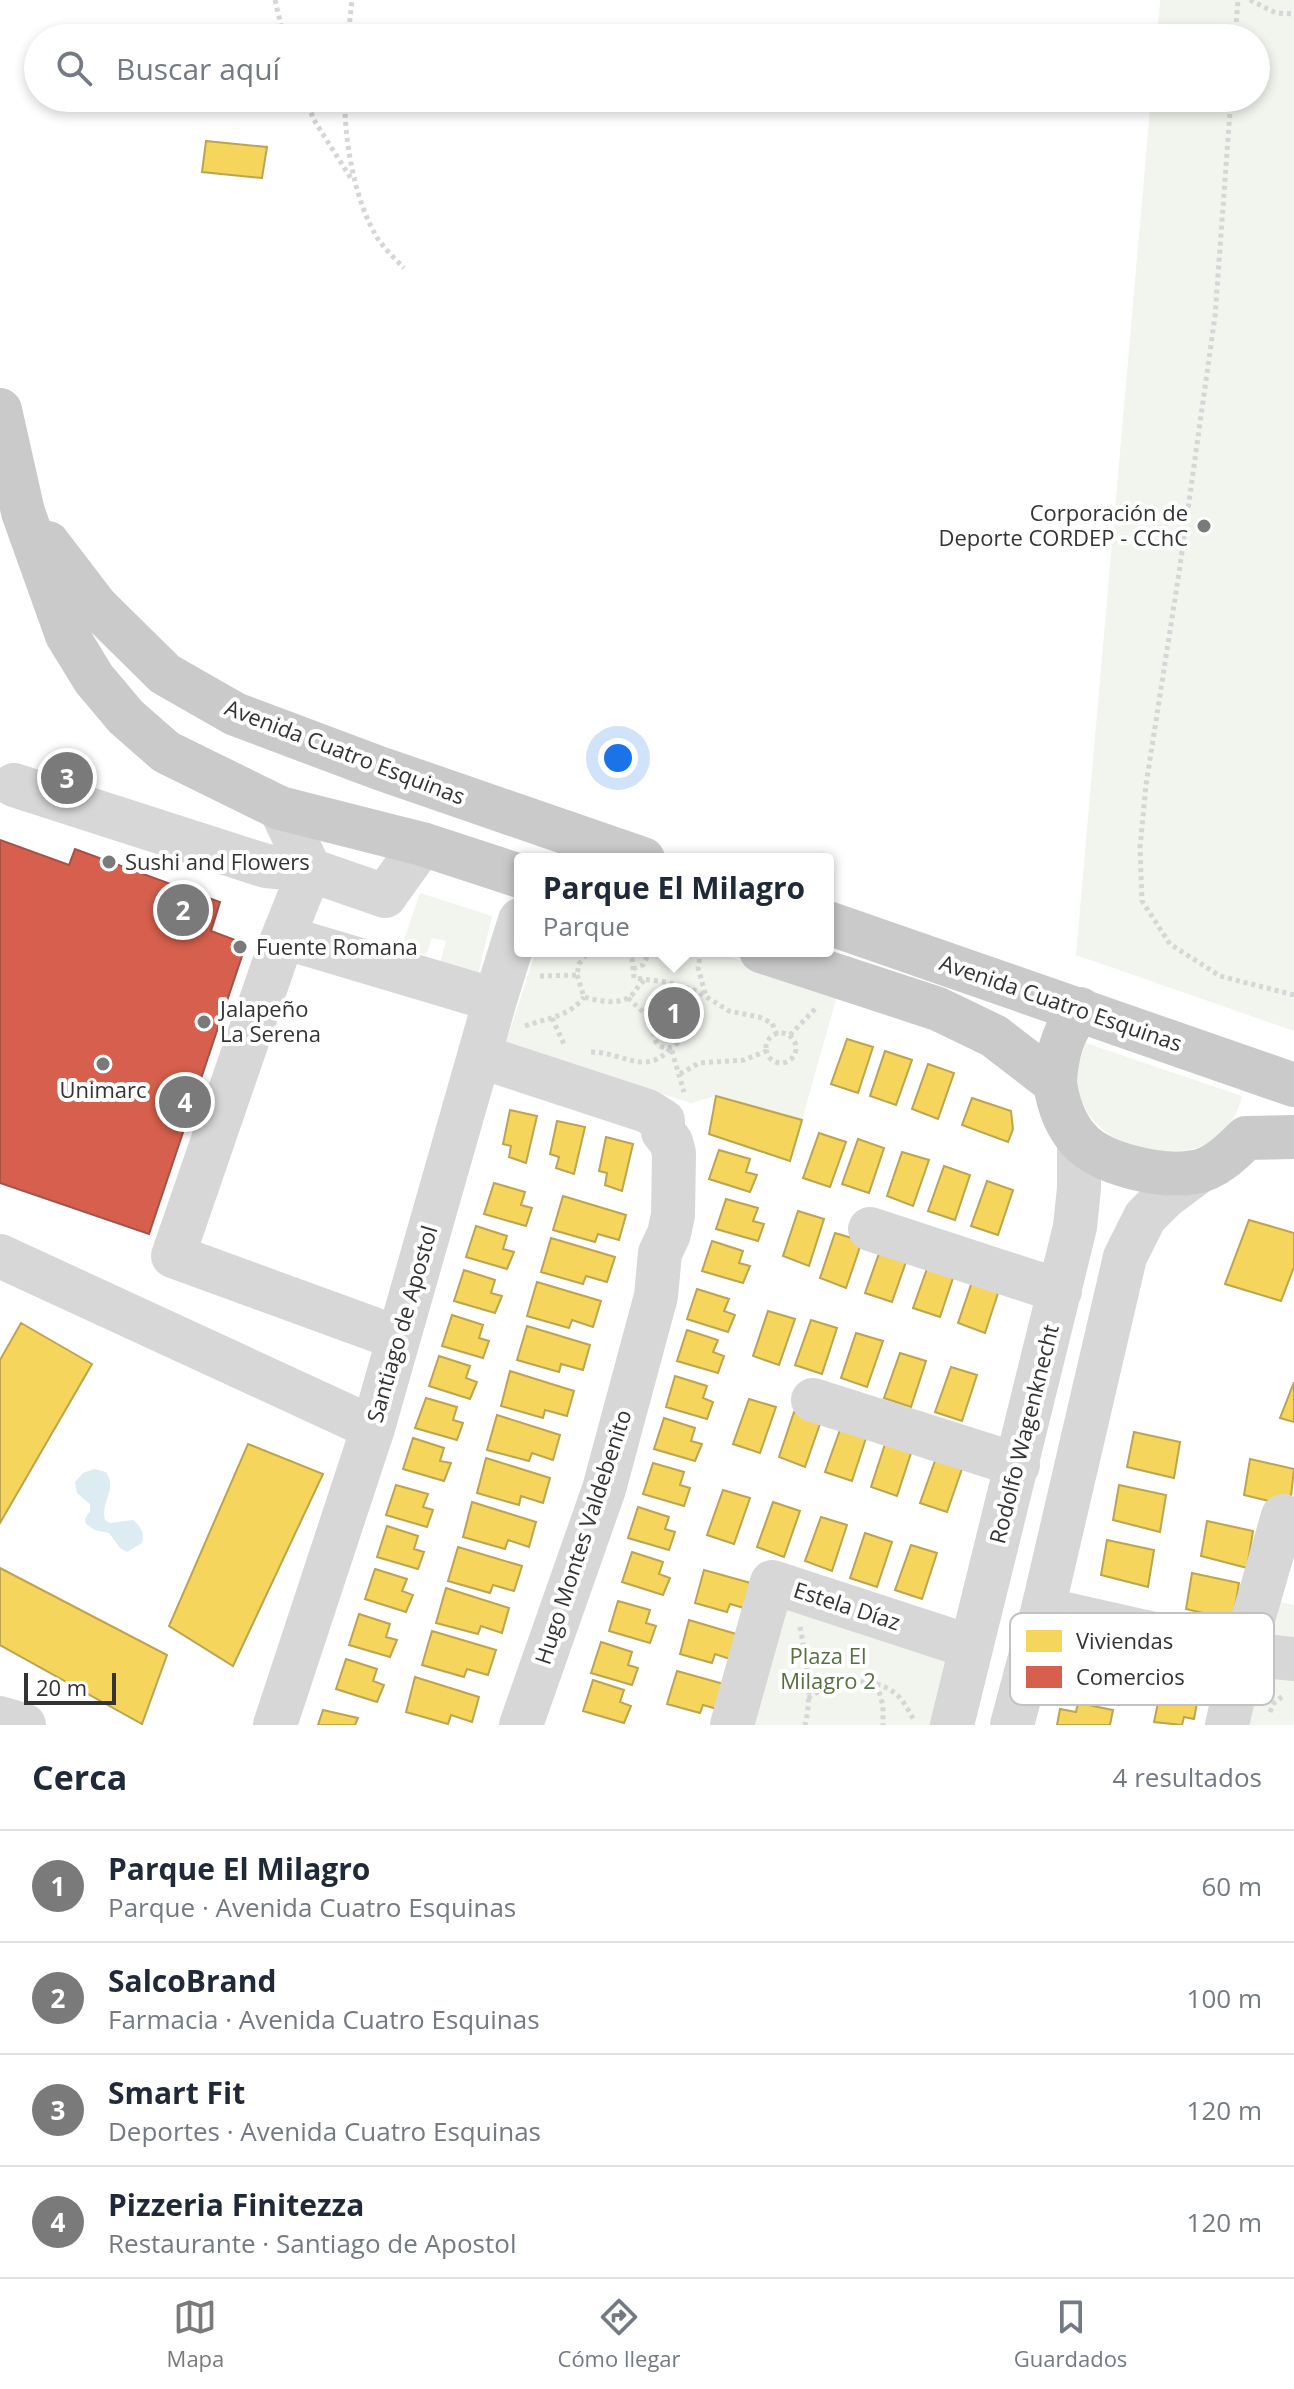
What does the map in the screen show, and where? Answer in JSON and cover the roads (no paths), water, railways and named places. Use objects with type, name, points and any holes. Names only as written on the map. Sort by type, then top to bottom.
[{"type":"main road","name":"Avenida Cuatro Esquinas","points":[[0,410],[23,512],[67,635],[94,679],[126,717],[166,752],[280,808],[422,844],[514,874]]},
{"type":"main road","name":"Avenida Cuatro Esquinas","points":[[23,512],[97,607],[165,674],[235,714],[379,768],[626,853]]},
{"type":"main road","name":"Avenida Cuatro Esquinas","points":[[834,925],[1282,1081]]},
{"type":"main road","name":"Avenida Cuatro Esquinas","points":[[779,957],[938,1009],[994,1036],[1055,1083]]},
{"type":"main road","points":[[1080,1009],[1070,1022],[1058,1051],[1055,1083],[1059,1109],[1079,1140],[1107,1159],[1148,1172],[1197,1173],[1225,1158],[1246,1138],[1282,1081]]},
{"type":"main road","points":[[1246,1138],[1294,1137]]},
{"type":"street","points":[[14,785],[266,866],[310,870],[385,896]]},
{"type":"street","points":[[280,808],[310,870],[283,937],[173,1256],[398,1338]]},
{"type":"street","points":[[371,963],[385,896],[422,844]]},
{"type":"street","points":[[283,937],[513,1002]]},
{"type":"street","name":"Santiago de Apostol","points":[[275,1725],[373,1428],[479,1056],[513,1002],[517,957]]},
{"type":"street","name":"Hugo Montes Valdebenito","points":[[479,1056],[647,1111],[663,1121],[677,1118],[656,1139],[653,1147],[652,1226],[660,1253],[656,1296],[604,1489],[521,1725]]},
{"type":"street","name":"Rodolfo Wagenknecht","points":[[952,1725],[1075,1227],[1079,1140]]},
{"type":"street","points":[[1042,1613],[1125,1257],[1145,1217],[1166,1196],[1197,1173]]},
{"type":"street","points":[[870,1229],[1060,1291]]},
{"type":"street","points":[[0,1256],[373,1428]]},
{"type":"street","points":[[813,1400],[1018,1465]]},
{"type":"street","points":[[1255,1613],[1283,1516]]},
{"type":"street","name":"Estela Díaz","points":[[732,1725],[772,1582],[971,1647]]},
{"type":"street","points":[[1043,1609],[1061,1613]]},
{"type":"street","points":[[1274,1657],[1294,1659]]},
{"type":"street","points":[[1012,1725],[1017,1705]]},
{"type":"street","points":[[0,1718],[24,1725]]},
{"type":"place","name":"Corporación de Deporte CORDEP - CChC","points":[[1204,526]]},
{"type":"place","name":"Smart Fit","points":[[67,778]]},
{"type":"place","name":"Sushi and Flowers","points":[[109,862]]},
{"type":"place","name":"SalcoBrand","points":[[183,910]]},
{"type":"place","name":"Fuente Romana","points":[[240,947]]},
{"type":"place","name":"Parque El Milagro","points":[[674,1013]]},
{"type":"place","name":"Jalapeño La Serena","points":[[204,1022]]},
{"type":"place","name":"Unimarc","points":[[103,1064]]},
{"type":"place","name":"Pizzeria Finitezza","points":[[185,1102]]},
{"type":"park label","name":"Plaza El Milagro 2","points":[[828,1668]]}]
